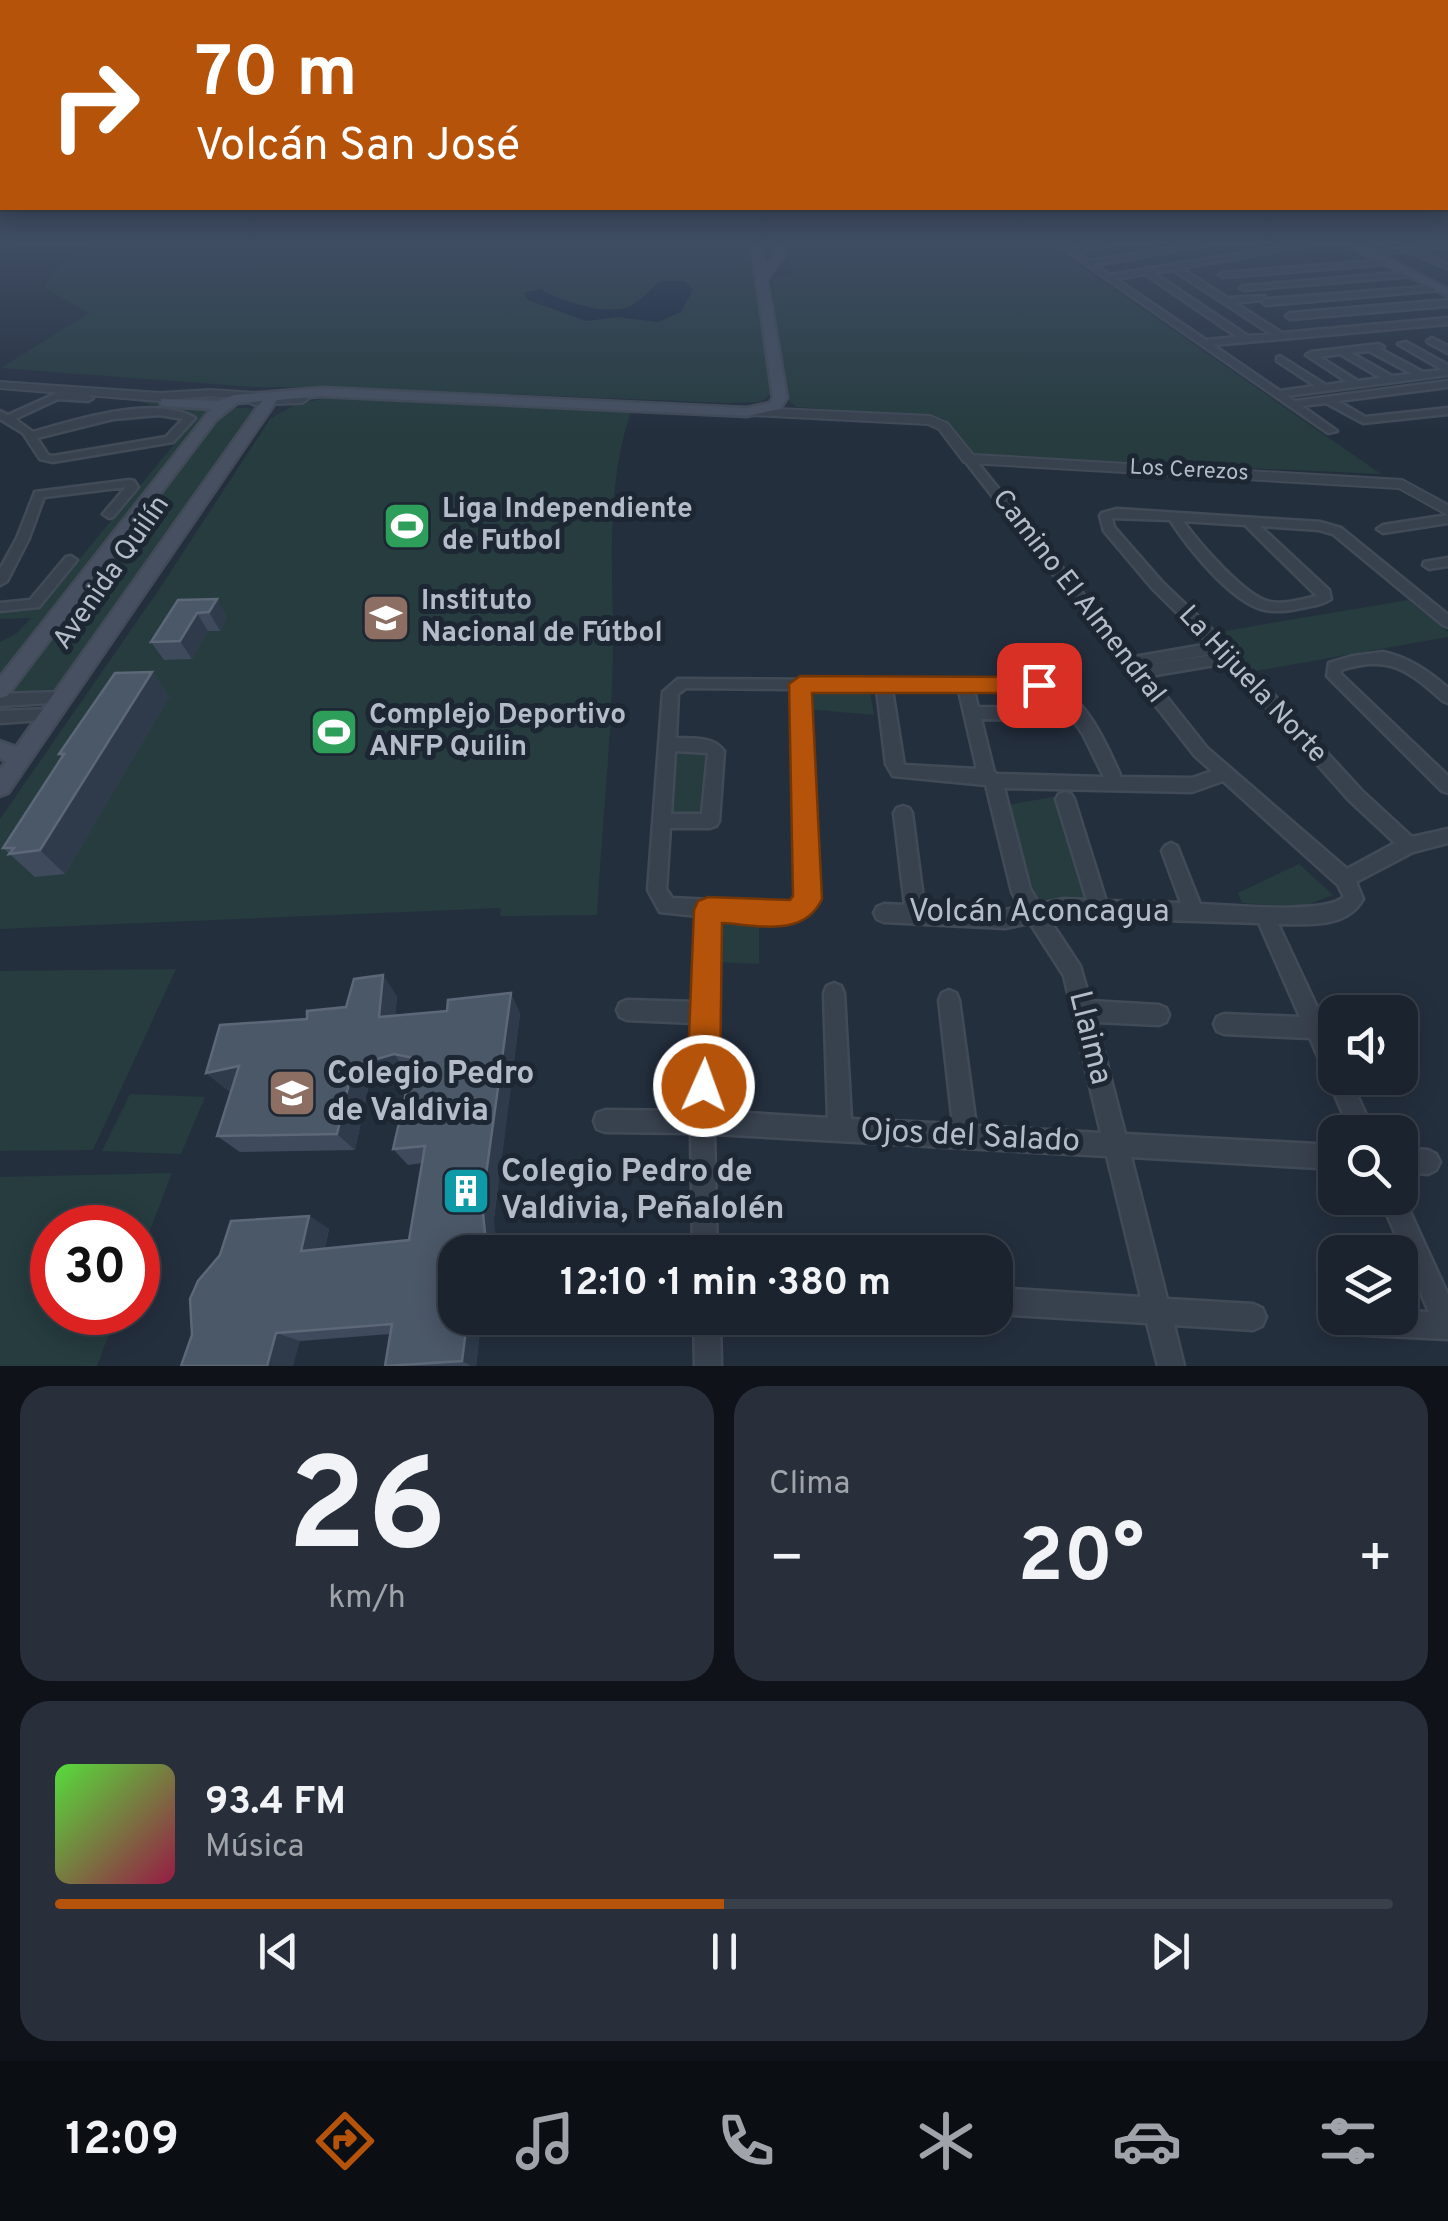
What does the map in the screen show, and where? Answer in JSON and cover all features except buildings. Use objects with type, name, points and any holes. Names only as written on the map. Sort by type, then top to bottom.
[{"type":"main road","points":[[765,304],[776,403]]},
{"type":"main road","points":[[263,405],[270,411],[302,398],[338,393],[754,412],[776,403]]},
{"type":"main road","points":[[166,402],[253,406],[338,393]]},
{"type":"main road","points":[[732,411],[776,403]]},
{"type":"main road","name":"Avenida Quilín","points":[[0,691],[223,405]]},
{"type":"main road","name":"Avenida Quilín","points":[[0,787],[8,755],[55,706],[263,405]]},
{"type":"street","points":[[1144,304],[1332,431]]},
{"type":"street","points":[[1180,305],[1194,304],[1246,340]]},
{"type":"street","points":[[1230,304],[1280,336]]},
{"type":"street","points":[[1270,304],[1316,333]]},
{"type":"street","points":[[1290,316],[1439,304]]},
{"type":"street","points":[[1150,308],[1165,306]]},
{"type":"street","points":[[1203,344],[1448,321]]},
{"type":"street","points":[[1432,342],[1448,350]]},
{"type":"street","points":[[1403,344],[1448,370]]},
{"type":"street","points":[[1358,384],[1311,356],[1375,347],[1422,376]]},
{"type":"street","points":[[1341,351],[1390,380]]},
{"type":"street","points":[[1280,359],[1362,420],[1448,411]]},
{"type":"street","points":[[1294,404],[1358,384],[1448,370]]},
{"type":"street","points":[[1278,394],[1448,384]]},
{"type":"street","points":[[0,385],[263,405],[302,398]]},
{"type":"street","points":[[4,416],[56,396],[88,398]]},
{"type":"street","points":[[134,396],[166,402]]},
{"type":"street","name":"Camino El Almendral","points":[[776,403],[799,414],[935,422],[969,459],[1201,752],[1349,887]]},
{"type":"street","points":[[4,416],[33,436],[40,455],[53,458],[169,440],[190,418],[159,411],[57,428],[33,436]]},
{"type":"street","name":"Los Cerezos","points":[[969,459],[1408,485],[1448,512]]},
{"type":"street","points":[[0,581],[23,538],[39,494],[130,483],[132,487],[109,514]]},
{"type":"street","name":"La Hijuela Norte","points":[[1174,517],[1106,516],[1108,528],[1125,548],[1226,652],[1321,760],[1410,845]]},
{"type":"street","points":[[1174,517],[1320,526],[1337,531],[1448,622]]},
{"type":"street","points":[[1174,517],[1198,551],[1258,604],[1280,606],[1324,599],[1324,593],[1248,522]]},
{"type":"street","points":[[1383,529],[1448,519]]},
{"type":"street","points":[[0,608],[34,604],[71,560]]},
{"type":"street","points":[[1429,565],[1448,562]]},
{"type":"street","points":[[1135,668],[1226,652]]},
{"type":"street","points":[[1448,697],[1406,661],[1387,656],[1358,658],[1334,668],[1334,676],[1448,786]]},
{"type":"street","points":[[800,684],[808,896],[802,909],[786,914],[671,908],[662,903],[657,890],[672,692],[691,682],[1044,685],[1059,692],[1069,705],[1106,760],[1116,785]]},
{"type":"street","points":[[884,685],[894,764],[899,772],[1192,786],[1224,774]]},
{"type":"street","name":"Llaima","points":[[965,686],[1019,884],[1070,964],[1172,1366]]},
{"type":"street","points":[[0,700],[55,706]]},
{"type":"street","points":[[972,712],[1034,714],[1069,705]]},
{"type":"street","points":[[0,717],[55,706]]},
{"type":"street","points":[[662,822],[709,822],[714,785],[714,747],[667,744]]},
{"type":"street","points":[[1065,798],[1099,910]]},
{"type":"street","points":[[903,814],[916,914]]},
{"type":"street","name":"Volcán Aconcagua","points":[[884,913],[1005,918],[1064,908],[1330,914],[1348,908],[1349,887],[1410,845],[1448,836]]},
{"type":"street","name":"Volcán Aconcagua","points":[[1171,850],[1194,912]]},
{"type":"street","points":[[705,1235],[702,1122],[708,910]]},
{"type":"street","points":[[1265,915],[1318,1014]]},
{"type":"street","points":[[834,993],[840,1130]]},
{"type":"street","points":[[949,1000],[966,1136]]},
{"type":"street","points":[[627,1010],[706,1013]]},
{"type":"street","points":[[1082,1011],[1159,1015]]},
{"type":"street","points":[[1224,1024],[1318,1029]]},
{"type":"street","name":"Ojos del Salado","points":[[605,1121],[702,1122],[1318,1155]]},
{"type":"street","points":[[1418,1161],[1428,1162]]},
{"type":"street","points":[[1399,1215],[1448,1326],[1418,1325]]},
{"type":"street","points":[[1013,1302],[1253,1317]]},
{"type":"street","points":[[707,1335],[708,1366]]},
{"type":"green space","points":[[73,304],[760,304],[771,394],[760,402],[728,403],[252,387],[1,368],[89,313]]},
{"type":"green space","points":[[774,304],[1135,304],[1381,474],[976,456],[943,418],[797,407],[781,395]]},
{"type":"green space","name":"Complejo Deportivo ANFP Quilin","points":[[338,396],[632,409],[614,496],[612,679],[597,915],[500,916],[501,908],[0,929],[0,819],[160,588],[270,419],[296,404]]},
{"type":"green space","points":[[131,399],[215,405],[0,678],[0,642],[17,633],[31,618],[0,619],[0,609],[22,611],[44,602],[196,418]]},
{"type":"green space","points":[[227,407],[259,412],[56,689],[9,693]]},
{"type":"green space","points":[[1408,600],[1448,632],[1448,637],[1256,671],[1219,632]]},
{"type":"green space","points":[[810,690],[870,691],[874,715],[807,709]]},
{"type":"green space","points":[[675,748],[710,749],[709,816],[670,818]]},
{"type":"green space","points":[[1058,796],[1093,904],[1029,899],[1008,805]]},
{"type":"green space","points":[[1299,864],[1333,895],[1302,907],[1242,903],[1238,893]]},
{"type":"green space","points":[[720,920],[759,921],[759,964],[718,962]]},
{"type":"green space","points":[[176,969],[93,1150],[0,1151],[0,971]]},
{"type":"green space","points":[[130,1094],[205,1097],[181,1154],[102,1151]]},
{"type":"green space","points":[[172,1173],[160,1205],[30,1205],[30,1335],[109,1335],[97,1366],[0,1366],[0,1177]]},
{"type":"water","points":[[538,304],[577,304],[608,310],[686,304],[681,312],[658,322],[617,317],[586,321]]},
{"type":"place","name":"Liga Independiente de Futbol","points":[[407,526]]},
{"type":"place","name":"Instituto Nacional de Fútbol","points":[[386,618]]},
{"type":"place","name":"Complejo Deportivo ANFP Quilin","points":[[334,732]]},
{"type":"place","name":"Colegio Pedro de Valdivia","points":[[292,1093]]},
{"type":"place","name":"Colegio Pedro de Valdivia, Peñalolén","points":[[466,1191]]},
{"type":"route","points":[[704,1086],[708,910],[790,913],[802,909],[808,899],[800,684],[1039,685]]}]
